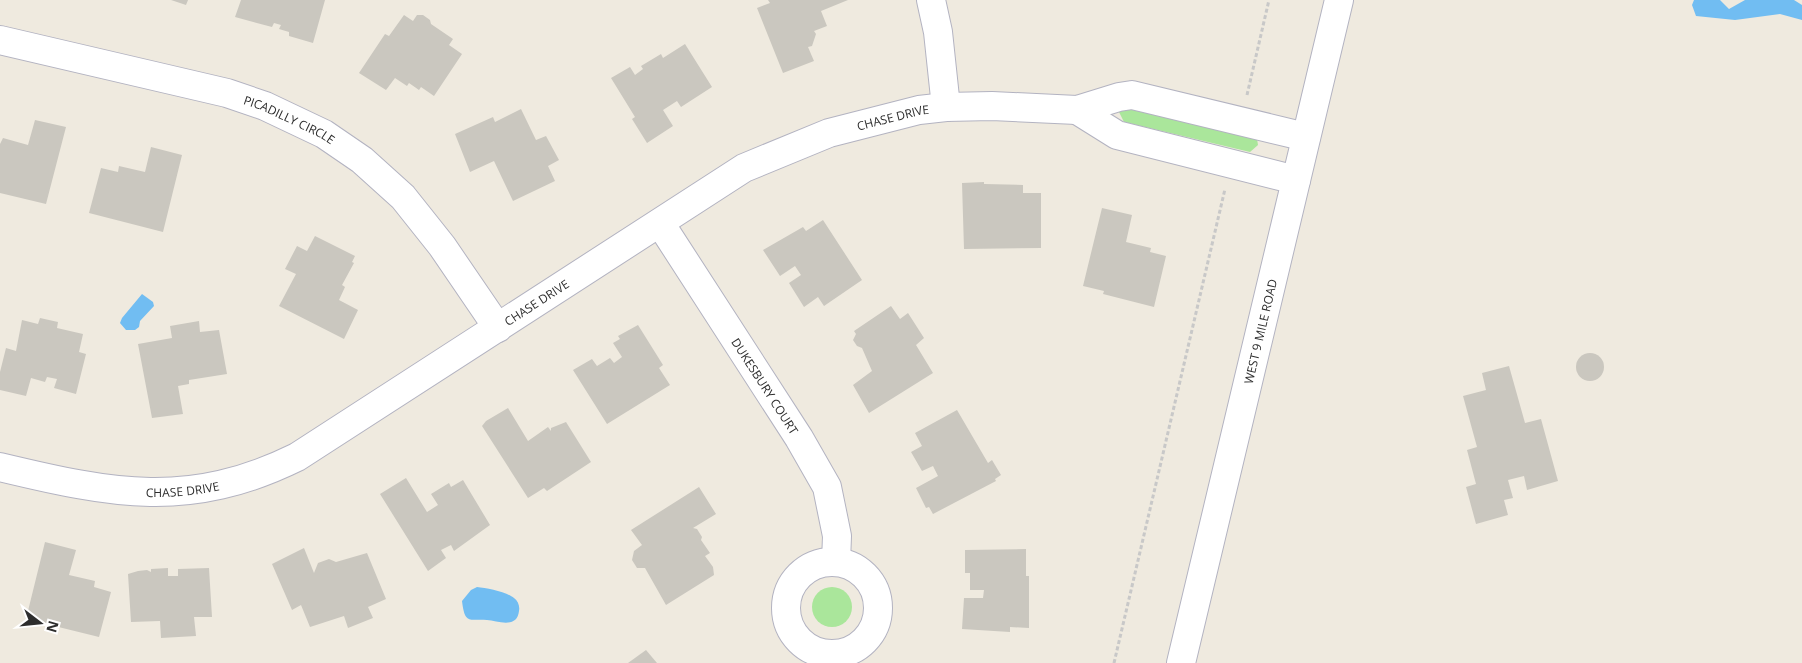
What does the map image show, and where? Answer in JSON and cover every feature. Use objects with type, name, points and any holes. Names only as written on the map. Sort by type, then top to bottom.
[{"type":"street","points":[[931,0],[946,107]]},
{"type":"street","name":"WEST 9 MILE ROAD","points":[[1181,663],[1339,0]]},
{"type":"street","name":"PICADILLY CIRCLE","points":[[0,40],[227,93],[265,106],[324,134],[362,160],[403,197],[442,246],[498,328]]},
{"type":"street","name":"CHASE DRIVE","points":[[0,467],[78,484],[135,493],[189,492],[243,480],[298,457],[744,168],[789,148],[869,122],[946,107],[992,106],[1077,110],[1132,95],[1306,137]]},
{"type":"street","name":"CHASE DRIVE","points":[[1077,110],[1117,135],[1296,180]]},
{"type":"street","name":"DUKESBURY COURT","points":[[660,223],[799,438],[827,487],[836,536],[836,562]]},
{"type":"path","points":[[1246,100],[1269,0]]},
{"type":"path","points":[[1114,663],[1226,184]]},
{"type":"green space","points":[[1128,104],[1257,139],[1258,145],[1250,152],[1124,122],[1119,112]]},
{"type":"green space","points":[[832,587],[846,593],[852,607],[846,621],[832,627],[818,621],[812,607],[818,593]]},
{"type":"water","points":[[1694,0],[1720,0],[1729,9],[1745,0],[1794,0],[1802,5],[1802,20],[1780,14],[1735,20],[1696,16],[1692,5]]},
{"type":"water","points":[[142,294],[153,302],[154,306],[140,321],[139,327],[135,330],[126,330],[120,323],[122,318]]},
{"type":"water","points":[[477,587],[491,589],[511,596],[518,604],[518,617],[506,623],[469,619],[463,609],[462,601],[471,590]]},
{"type":"building","points":[[171,0],[188,0],[186,5]]},
{"type":"building","points":[[241,0],[325,0],[313,43],[289,36],[289,32],[279,29],[281,25],[274,23],[272,27],[235,17]]},
{"type":"building","points":[[768,0],[848,0],[821,11],[827,26],[814,31],[816,34],[812,46],[808,47],[814,61],[783,73],[757,8],[770,3]]},
{"type":"building","points":[[404,15],[413,21],[417,15],[423,15],[430,20],[431,24],[453,39],[449,45],[462,54],[434,96],[421,87],[419,90],[409,83],[407,86],[395,78],[386,90],[359,73],[385,34],[389,36]]},
{"type":"building","points":[[685,44],[712,87],[681,107],[677,101],[663,110],[673,126],[647,143],[632,119],[635,117],[611,78],[630,67],[635,75],[643,69],[641,66],[661,54],[663,58]]},
{"type":"building","points":[[521,109],[536,140],[546,136],[559,160],[548,166],[555,181],[513,201],[494,161],[470,172],[455,134],[493,117],[495,122]]},
{"type":"building","points":[[35,120],[66,127],[46,204],[0,193],[0,144],[3,138],[28,145]]},
{"type":"building","points":[[151,147],[182,155],[163,232],[89,213],[101,168],[118,172],[119,166],[145,172]]},
{"type":"building","points":[[984,182],[984,184],[1023,185],[1023,193],[1041,193],[1041,248],[964,249],[962,183]]},
{"type":"building","points":[[1102,208],[1132,215],[1126,242],[1151,248],[1150,252],[1166,256],[1154,307],[1103,294],[1104,291],[1083,286]]},
{"type":"building","points":[[823,220],[862,280],[824,306],[818,297],[804,307],[789,283],[801,275],[795,266],[780,276],[763,250],[803,227],[806,231]]},
{"type":"building","points":[[315,236],[355,256],[352,262],[354,263],[342,285],[345,287],[339,300],[358,310],[344,339],[279,306],[296,274],[285,269],[297,246],[307,251]]},
{"type":"building","points":[[891,306],[900,319],[908,313],[924,338],[916,345],[933,373],[869,413],[853,385],[872,371],[862,348],[857,346],[853,340],[856,334],[854,331]]},
{"type":"building","points":[[40,318],[58,322],[57,328],[83,334],[79,352],[86,354],[76,394],[54,388],[57,379],[47,377],[45,382],[31,378],[26,396],[0,390],[0,372],[6,348],[16,351],[22,320],[38,324]]},
{"type":"building","points":[[199,321],[200,332],[219,330],[227,374],[189,380],[189,384],[178,386],[183,414],[152,418],[138,344],[172,338],[170,326]]},
{"type":"building","points":[[638,325],[663,365],[659,368],[670,385],[607,424],[573,370],[592,359],[597,366],[610,358],[614,363],[622,357],[613,343],[620,339],[618,336]]},
{"type":"building","points":[[1590,353],[1600,357],[1604,367],[1600,377],[1590,381],[1580,377],[1576,367],[1580,357]]},
{"type":"building","points":[[1509,366],[1525,423],[1541,419],[1558,481],[1527,490],[1524,476],[1508,480],[1513,498],[1504,500],[1508,515],[1476,524],[1466,487],[1476,484],[1467,450],[1477,447],[1463,396],[1486,390],[1482,373]]},
{"type":"building","points":[[508,408],[528,441],[548,427],[551,431],[551,428],[566,422],[591,462],[547,491],[544,488],[528,498],[482,426],[486,421]]},
{"type":"building","points":[[957,410],[988,463],[992,460],[1001,475],[995,479],[996,481],[933,514],[929,507],[926,508],[916,488],[938,476],[933,466],[922,471],[911,452],[922,446],[915,433]]},
{"type":"building","points":[[406,478],[427,512],[438,505],[431,494],[449,483],[451,487],[463,480],[490,525],[454,551],[451,545],[441,550],[446,558],[428,571],[380,494]]},
{"type":"building","points":[[699,487],[716,514],[693,528],[697,529],[702,537],[701,540],[710,553],[705,556],[713,567],[714,575],[666,605],[645,568],[637,568],[632,560],[634,551],[642,545],[631,530]]},
{"type":"building","points":[[45,542],[76,550],[69,575],[95,581],[94,587],[111,592],[99,637],[26,619]]},
{"type":"building","points":[[304,548],[314,573],[318,563],[329,559],[336,562],[367,553],[386,599],[368,607],[373,618],[348,628],[344,616],[310,627],[301,605],[292,610],[272,564]]},
{"type":"building","points":[[1026,549],[1026,576],[1029,576],[1029,628],[1010,627],[1010,632],[962,629],[964,598],[983,598],[984,590],[970,590],[970,573],[965,573],[965,550]]},
{"type":"building","points":[[168,568],[168,576],[178,576],[178,569],[209,568],[212,617],[194,617],[196,636],[161,638],[160,621],[131,622],[128,574],[147,570],[151,572],[151,569]]},
{"type":"building","points":[[646,650],[657,663],[628,663]]}]
